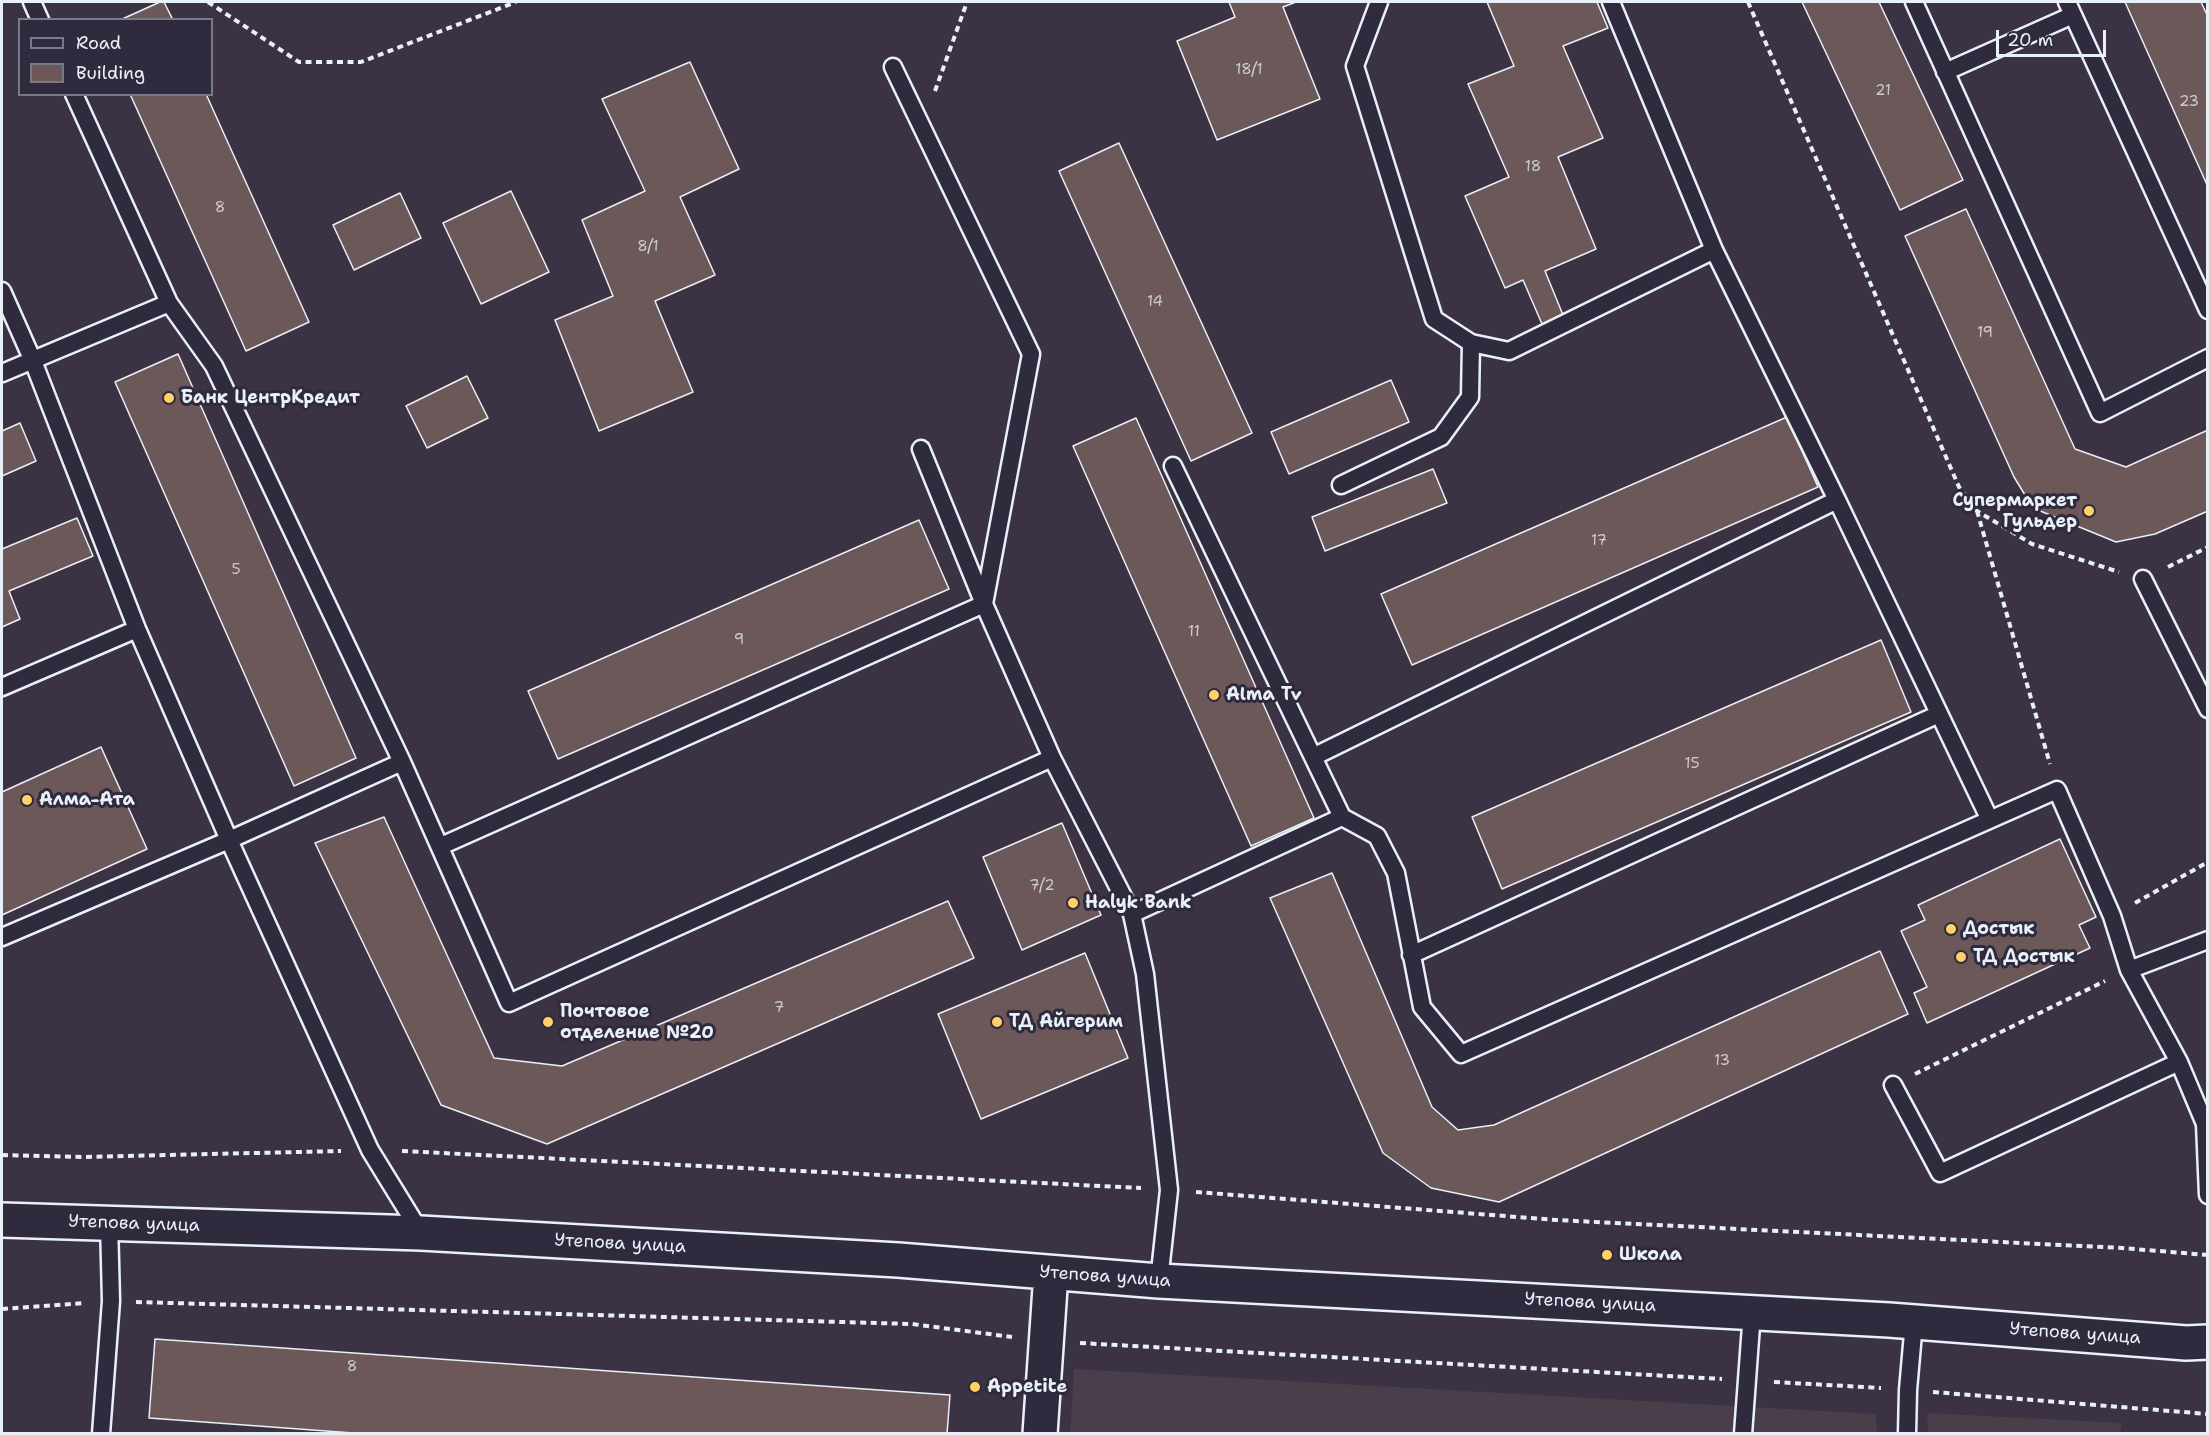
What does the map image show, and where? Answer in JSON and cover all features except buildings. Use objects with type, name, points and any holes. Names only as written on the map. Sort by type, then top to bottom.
[{"type":"street","name":"Утепова улица","points":[[2,1220],[421,1233],[898,1260],[1159,1281],[1752,1312],[2186,1343],[2208,1342]]},
{"type":"street","points":[[1040,1434],[1051,1273]]},
{"type":"lane","points":[[32,2],[39,18]]},
{"type":"lane","points":[[1379,2],[1355,66],[1434,320],[1471,343],[1509,351],[1714,250]]},
{"type":"lane","points":[[1611,2],[1714,250],[1989,818]]},
{"type":"lane","points":[[1914,2],[2100,413],[2208,358]]},
{"type":"lane","points":[[1945,72],[2070,8],[2208,310]]},
{"type":"lane","points":[[893,66],[1031,354],[984,604]]},
{"type":"lane","points":[[75,96],[169,303],[214,366],[402,762],[510,1003],[1052,758]]},
{"type":"lane","points":[[2,291],[33,361],[137,629],[229,840],[370,1150],[421,1233]]},
{"type":"lane","points":[[2,373],[169,303]]},
{"type":"lane","points":[[1341,485],[1441,437],[1470,397],[1471,343]]},
{"type":"lane","points":[[921,449],[984,604],[1052,758],[1132,914],[1145,974],[1169,1190],[1159,1281]]},
{"type":"lane","points":[[1173,466],[1342,818],[1377,836],[1396,873],[1422,1007],[1461,1054],[1989,818],[2057,790],[2112,916],[2129,969],[2179,1062],[2205,1124],[2208,1195]]},
{"type":"lane","points":[[1313,757],[1837,500]]},
{"type":"lane","points":[[2143,579],[2208,710]]},
{"type":"lane","points":[[441,846],[984,604]]},
{"type":"lane","points":[[2,687],[137,629]]},
{"type":"lane","points":[[1411,955],[1939,714]]},
{"type":"lane","points":[[2,937],[229,840],[402,762]]},
{"type":"lane","points":[[1132,914],[1342,818]]},
{"type":"lane","points":[[2129,969],[2208,940]]},
{"type":"lane","points":[[1893,1085],[1940,1173],[2179,1062]]},
{"type":"lane","points":[[101,1434],[111,1301],[108,1222]]},
{"type":"lane","points":[[1743,1434],[1752,1312]]},
{"type":"lane","points":[[1908,1434],[1908,1390],[1914,1322]]},
{"type":"path","points":[[207,2],[299,63],[361,62],[516,2]]},
{"type":"path","points":[[923,127],[967,2]]},
{"type":"path","points":[[1748,2],[1959,487],[1977,511],[2057,790]]},
{"type":"path","points":[[1977,511],[2032,544],[2143,579],[2208,548]]},
{"type":"path","points":[[2112,916],[2208,862]]},
{"type":"path","points":[[1893,1085],[2129,969]]},
{"type":"path","points":[[2,1155],[82,1157],[370,1150],[1169,1190],[1556,1220],[2122,1248],[2208,1255]]},
{"type":"path","points":[[2,1309],[111,1301],[912,1324],[1047,1341],[1908,1390],[2208,1414]]},
{"type":"shaded area","points":[[1074,1369],[1876,1414],[1877,1434],[1070,1434]]},
{"type":"shaded area","points":[[1927,1413],[2122,1423],[2120,1433],[1928,1433]]},
{"type":"place","name":"Банк ЦентрКредит","points":[[169,398]]},
{"type":"place","name":"Супермаркет Гульдер","points":[[2089,511]]},
{"type":"place","name":"Alma Tv","points":[[1214,695]]},
{"type":"place","name":"Алма-Ата","points":[[27,800]]},
{"type":"place","name":"Halyk Bank","points":[[1073,903]]},
{"type":"place","name":"Достык","points":[[1951,929]]},
{"type":"place","name":"ТД Достык","points":[[1961,957]]},
{"type":"place","name":"Почтовое отделение №20","points":[[548,1022]]},
{"type":"place","name":"ТД Айгерим","points":[[997,1022]]},
{"type":"place","name":"Школа","points":[[1607,1255]]},
{"type":"place","name":"Appetite","points":[[975,1387]]}]
